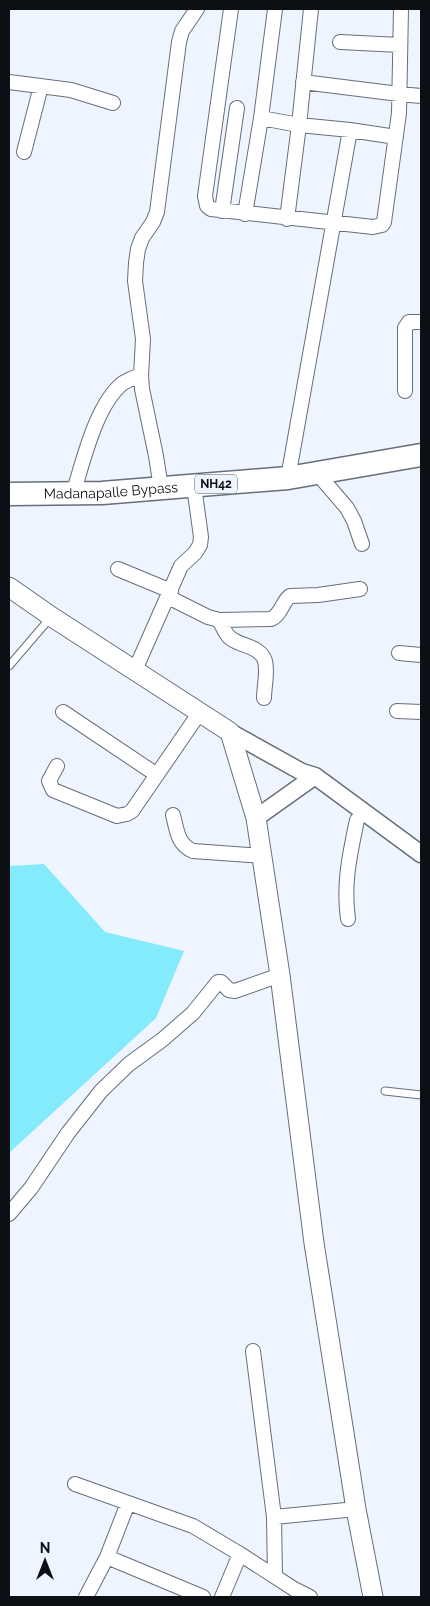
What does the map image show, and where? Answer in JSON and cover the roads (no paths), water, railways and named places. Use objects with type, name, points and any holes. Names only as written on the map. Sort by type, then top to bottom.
[{"type":"highway","name":"Madanapalle Bypass","points":[[9,494],[102,493],[288,478],[421,455]]},
{"type":"main road","points":[[9,587],[230,732],[256,818],[280,975],[314,1243],[356,1509],[373,1597]]},
{"type":"street","points":[[161,488],[141,375],[143,339],[135,281],[136,263],[142,238],[153,222],[157,212],[179,42],[182,31],[197,9]]},
{"type":"street","points":[[231,9],[205,196],[207,206],[211,209],[245,214],[373,227],[382,225],[384,222],[396,137],[401,9]]},
{"type":"street","points":[[245,214],[261,118],[275,9]]},
{"type":"street","points":[[287,219],[311,9]]},
{"type":"street","points":[[340,42],[400,45]]},
{"type":"street","points":[[9,82],[71,90],[112,103]]},
{"type":"street","points":[[304,82],[421,96]]},
{"type":"street","points":[[24,152],[41,86]]},
{"type":"street","points":[[222,211],[237,108]]},
{"type":"street","points":[[261,118],[299,125],[396,137]]},
{"type":"street","points":[[288,478],[350,130]]},
{"type":"street","points":[[405,392],[405,328],[409,322],[421,322]]},
{"type":"street","points":[[73,494],[93,431],[109,398],[123,383],[141,375]]},
{"type":"street","points":[[317,473],[347,508],[362,544]]},
{"type":"street","points":[[135,670],[181,566],[195,553],[200,545],[201,537],[194,486]]},
{"type":"street","points":[[118,569],[169,594],[208,617],[219,620],[271,619],[276,616],[286,599],[290,596],[360,589]]},
{"type":"street","points":[[219,620],[231,638],[249,646],[260,653],[264,659],[266,666],[264,698]]},
{"type":"street","points":[[399,653],[421,655]]},
{"type":"street","points":[[397,711],[421,712]]},
{"type":"street","points":[[62,712],[157,775]]},
{"type":"street","points":[[57,766],[49,782],[53,790],[116,816],[127,814],[132,811],[200,712]]},
{"type":"street","points":[[230,732],[308,777],[421,854]]},
{"type":"street","points":[[256,818],[308,777]]},
{"type":"street","points":[[308,777],[357,820],[421,867]]},
{"type":"street","points":[[173,815],[181,843],[192,851],[262,856]]},
{"type":"street","points":[[348,919],[345,900],[346,881],[357,820]]},
{"type":"street","points":[[9,1214],[31,1188],[68,1133],[101,1091],[129,1064],[162,1040],[193,1013],[218,982],[221,982],[229,990],[235,991],[280,975]]},
{"type":"street","points":[[253,1351],[274,1517],[275,1576]]},
{"type":"street","points":[[75,1484],[192,1526],[275,1576],[293,1593],[310,1597]]},
{"type":"street","points":[[86,1597],[107,1557],[128,1503]]},
{"type":"street","points":[[274,1517],[356,1509]]},
{"type":"street","points":[[222,1597],[240,1554]]},
{"type":"street","points":[[107,1557],[202,1597]]},
{"type":"lane","points":[[9,666],[52,617]]},
{"type":"lane","points":[[385,1091],[421,1095]]},
{"type":"water","points":[[44,864],[105,932],[184,951],[156,1018],[9,1153],[9,866]]}]
